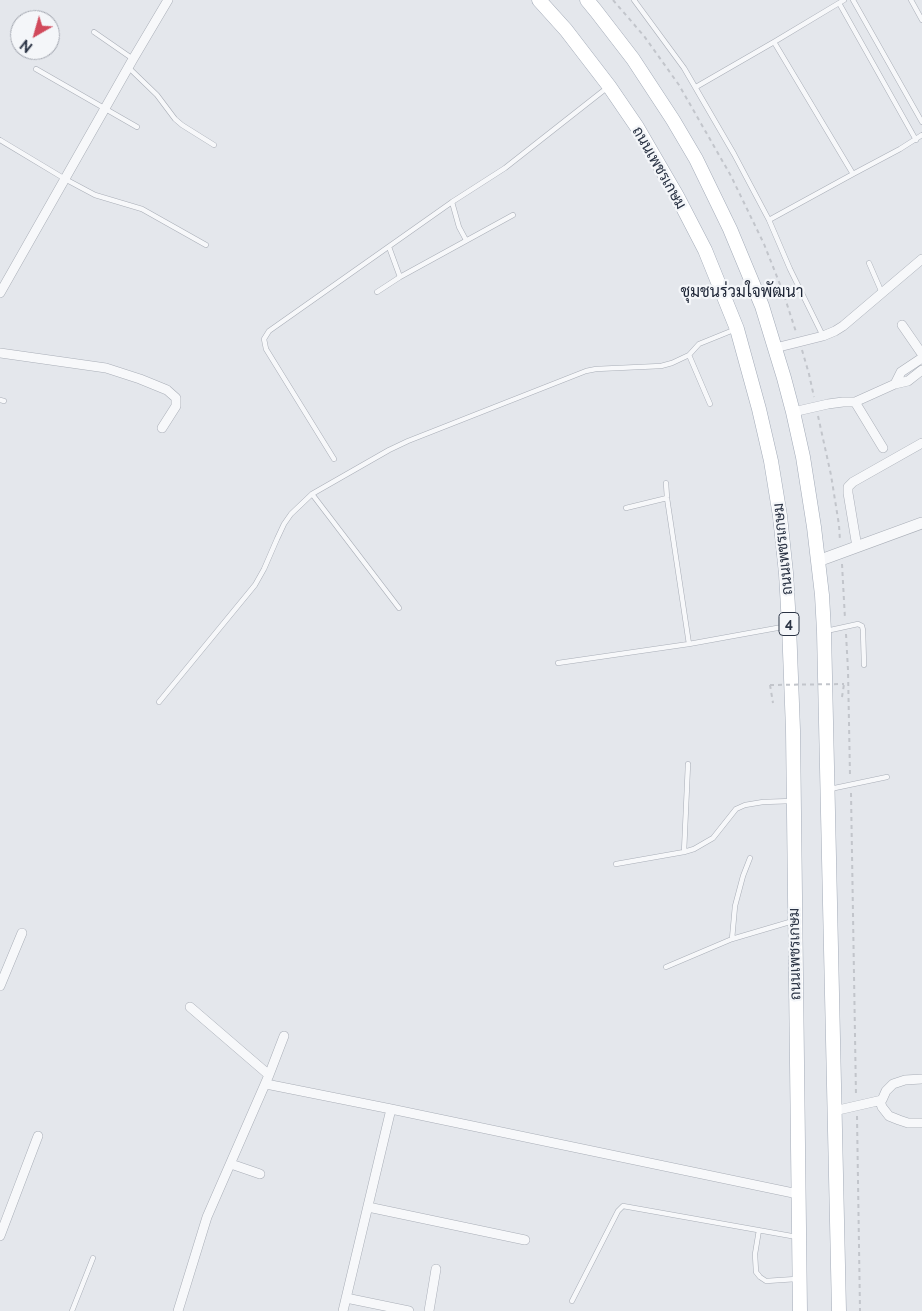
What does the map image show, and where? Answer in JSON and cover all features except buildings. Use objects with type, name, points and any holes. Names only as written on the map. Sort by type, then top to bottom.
[{"type":"main road","name":"ถนนเพชรเกษม","points":[[539,0],[566,30],[609,86],[677,196],[706,250],[737,329],[771,461],[780,516],[789,625],[800,1311]]},
{"type":"main road","points":[[587,0],[633,59],[673,120],[696,159],[730,229],[762,306],[776,348],[793,412],[809,492],[818,561],[824,631],[839,1311]]},
{"type":"street","points":[[0,293],[130,63],[168,0]]},
{"type":"street","points":[[776,348],[835,331],[922,258]]},
{"type":"street","points":[[895,384],[901,372],[922,356],[902,325]]},
{"type":"street","points":[[0,353],[106,368],[167,390],[176,398],[176,406],[162,428]]},
{"type":"street","points":[[793,412],[828,404],[855,402],[895,384],[908,381],[922,370]]},
{"type":"street","points":[[855,402],[883,448]]},
{"type":"street","points":[[857,547],[848,487],[853,482],[922,443]]},
{"type":"street","points":[[818,561],[922,523]]},
{"type":"street","points":[[0,986],[22,933]]},
{"type":"street","points":[[190,1007],[268,1080],[391,1109],[798,1194]]},
{"type":"street","points":[[178,1311],[207,1217],[268,1080],[284,1036]]},
{"type":"street","points":[[834,1111],[880,1101],[893,1084],[905,1080],[922,1079]]},
{"type":"street","points":[[880,1101],[888,1116],[908,1123],[922,1123]]},
{"type":"street","points":[[343,1311],[391,1109]]},
{"type":"street","points":[[0,1236],[38,1136]]},
{"type":"street","points":[[230,1164],[260,1174]]},
{"type":"street","points":[[368,1208],[525,1240]]},
{"type":"street","points":[[429,1311],[436,1269]]},
{"type":"street","points":[[346,1298],[409,1311]]},
{"type":"lane","points":[[634,0],[696,86],[769,220],[790,269],[823,336]]},
{"type":"lane","points":[[696,86],[844,0]]},
{"type":"lane","points":[[854,0],[922,122]]},
{"type":"lane","points":[[911,0],[922,20]]},
{"type":"lane","points":[[839,3],[916,140]]},
{"type":"lane","points":[[94,32],[130,63],[175,119],[214,145]]},
{"type":"lane","points":[[774,42],[853,174]]},
{"type":"lane","points":[[36,69],[138,127]]},
{"type":"lane","points":[[334,459],[266,349],[264,339],[269,331],[452,202],[505,168],[609,86]]},
{"type":"lane","points":[[769,220],[922,135]]},
{"type":"lane","points":[[0,140],[95,195],[142,209],[206,245]]},
{"type":"lane","points":[[452,202],[459,227],[466,240]]},
{"type":"lane","points":[[377,292],[400,277],[513,214]]},
{"type":"lane","points":[[389,246],[400,277]]},
{"type":"lane","points":[[870,263],[882,293]]},
{"type":"lane","points":[[159,702],[256,586],[284,524],[291,514],[312,494],[408,441],[586,371],[661,366],[672,363],[689,355],[699,344],[737,329]]},
{"type":"lane","points":[[689,355],[710,404]]},
{"type":"lane","points":[[666,482],[689,644]]},
{"type":"lane","points":[[312,494],[399,608]]},
{"type":"lane","points":[[626,508],[667,498]]},
{"type":"lane","points":[[824,631],[858,624],[862,626],[864,665]]},
{"type":"lane","points":[[558,663],[689,644],[789,625]]},
{"type":"lane","points":[[684,852],[688,764]]},
{"type":"lane","points":[[828,790],[887,777]]},
{"type":"lane","points":[[616,864],[694,849],[713,838],[736,809],[745,805],[763,802],[793,800]]},
{"type":"lane","points":[[732,939],[735,906],[750,858]]},
{"type":"lane","points":[[666,967],[732,939],[794,921]]},
{"type":"lane","points":[[572,1301],[618,1211],[623,1206],[798,1237]]},
{"type":"lane","points":[[759,1230],[755,1254],[756,1272],[760,1277],[766,1281],[799,1278]]},
{"type":"lane","points":[[72,1311],[93,1258]]},
{"type":"path","points":[[842,565],[848,670],[860,1311]]},
{"type":"path","points":[[773,703],[770,685],[844,684],[842,697]]},
{"type":"district","name":"ชุมชนร่วมใจพัฒนา","points":[[742,292]]}]
